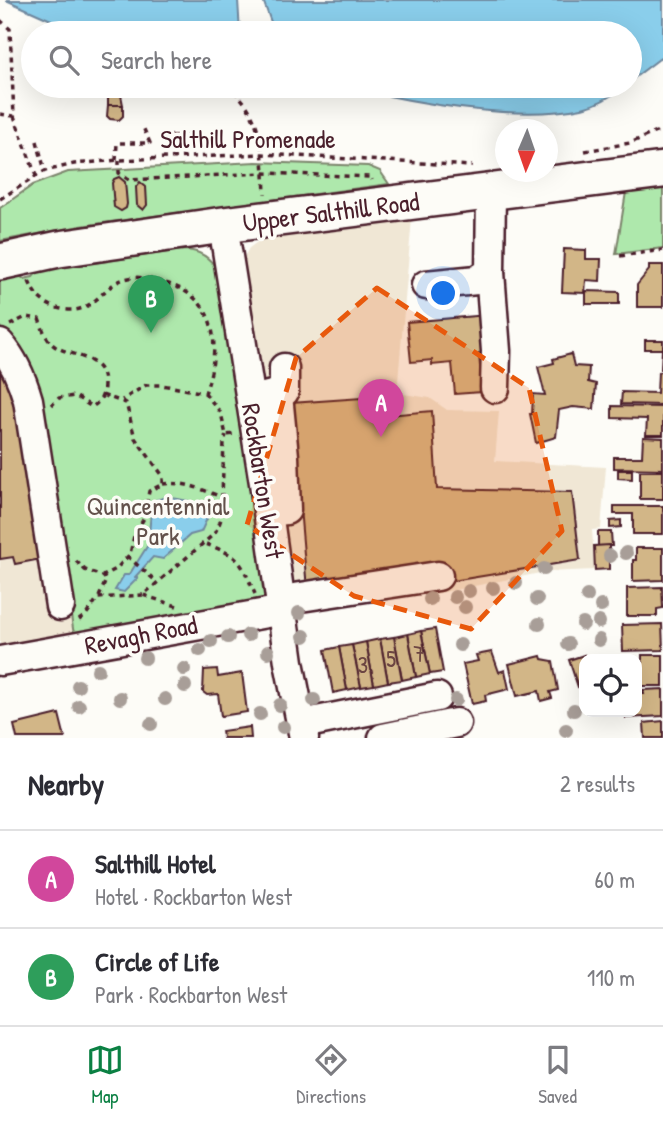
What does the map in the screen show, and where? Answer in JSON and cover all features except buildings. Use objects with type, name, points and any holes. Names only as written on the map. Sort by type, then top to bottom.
[{"type":"main road","name":"Upper Salthill Road","points":[[13,268],[59,250],[488,179],[663,170]]},
{"type":"street","points":[[488,179],[490,271],[496,351],[495,388]]},
{"type":"street","name":"Rockbarton West","points":[[222,225],[271,387],[256,434],[278,607],[303,731]]},
{"type":"street","points":[[426,285],[477,280],[490,271]]},
{"type":"street","points":[[3,336],[29,400],[60,607]]},
{"type":"street","points":[[268,512],[286,510],[284,456],[271,387]]},
{"type":"street","name":"Revagh Road","points":[[0,661],[438,576]]},
{"type":"street","points":[[303,731],[438,697]]},
{"type":"street","points":[[383,738],[456,723]]},
{"type":"path","points":[[0,20],[10,29],[14,116],[36,176]]},
{"type":"path","points":[[241,98],[259,128],[265,204]]},
{"type":"path","points":[[0,114],[14,116]]},
{"type":"path","points":[[142,125],[150,144],[117,143],[118,173],[129,180],[264,173],[371,177],[374,190]]},
{"type":"path","points":[[583,152],[630,143],[663,129]]},
{"type":"path","points":[[37,141],[45,171]]},
{"type":"path","name":"Salthill Promenade","points":[[0,199],[45,171],[74,164],[262,154],[488,179]]},
{"type":"path","points":[[620,256],[663,250]]},
{"type":"path","points":[[13,268],[41,300],[67,311],[92,304],[126,278],[148,279],[181,289],[200,302],[215,341],[210,380],[205,393]]},
{"type":"path","points":[[3,336],[26,317],[39,319],[46,336],[54,346],[88,359],[99,367],[103,375],[101,400],[92,407],[75,396],[66,396],[59,398],[48,410]]},
{"type":"path","points":[[122,400],[146,385],[162,385],[205,393],[221,413],[226,435],[221,523],[206,544],[185,557],[143,595]]},
{"type":"path","points":[[103,395],[127,403],[135,438],[163,476],[163,484]]},
{"type":"path","points":[[226,435],[256,434]]},
{"type":"path","points":[[103,576],[116,569],[130,554],[134,536],[144,518],[149,491],[163,484],[177,482],[222,497]]},
{"type":"path","points":[[206,544],[232,554],[244,568],[256,595],[278,607]]},
{"type":"path","points":[[70,551],[76,562],[85,570],[103,576],[106,580],[86,615],[80,618],[77,626],[77,647]]},
{"type":"path","points":[[127,556],[158,582]]},
{"type":"path","points":[[98,597],[143,595],[183,609],[187,626]]},
{"type":"highlighted area","points":[[377,288],[529,388],[562,531],[471,629],[354,596],[247,525],[296,358]]},
{"type":"shaded area","points":[[412,218],[397,393],[430,398],[447,410],[499,411],[495,461],[606,467],[601,529],[592,530],[595,570],[545,572],[434,594],[422,586],[291,608],[242,261],[249,248],[263,238]]},
{"type":"shaded area","points":[[18,275],[75,641],[0,654],[0,279]]},
{"type":"green space","points":[[256,162],[368,166],[380,171],[389,184],[81,226],[0,241],[0,208],[33,185],[68,172]]},
{"type":"green space","points":[[663,187],[663,248],[616,254],[626,192]]},
{"type":"green space","name":"Quincentennial Park","points":[[182,250],[203,255],[212,262],[218,272],[275,605],[75,641],[31,365],[23,364],[0,336],[0,279],[18,275],[24,279],[33,277],[38,271]]},
{"type":"water","points":[[6,0],[238,0],[239,21],[53,21]]},
{"type":"water","points":[[263,0],[663,0],[663,56],[642,72],[642,21],[271,21]]},
{"type":"water","points":[[397,98],[607,98],[588,107],[535,113],[431,104]]},
{"type":"water","points":[[167,497],[188,501],[210,512],[201,532],[190,535],[163,559],[153,557],[124,592],[115,590],[124,575],[129,575],[148,545],[152,501]]},
{"type":"place","name":"Circle of Life","points":[[151,333]]},
{"type":"place","name":"Salthill Hotel","points":[[381,437]]}]
